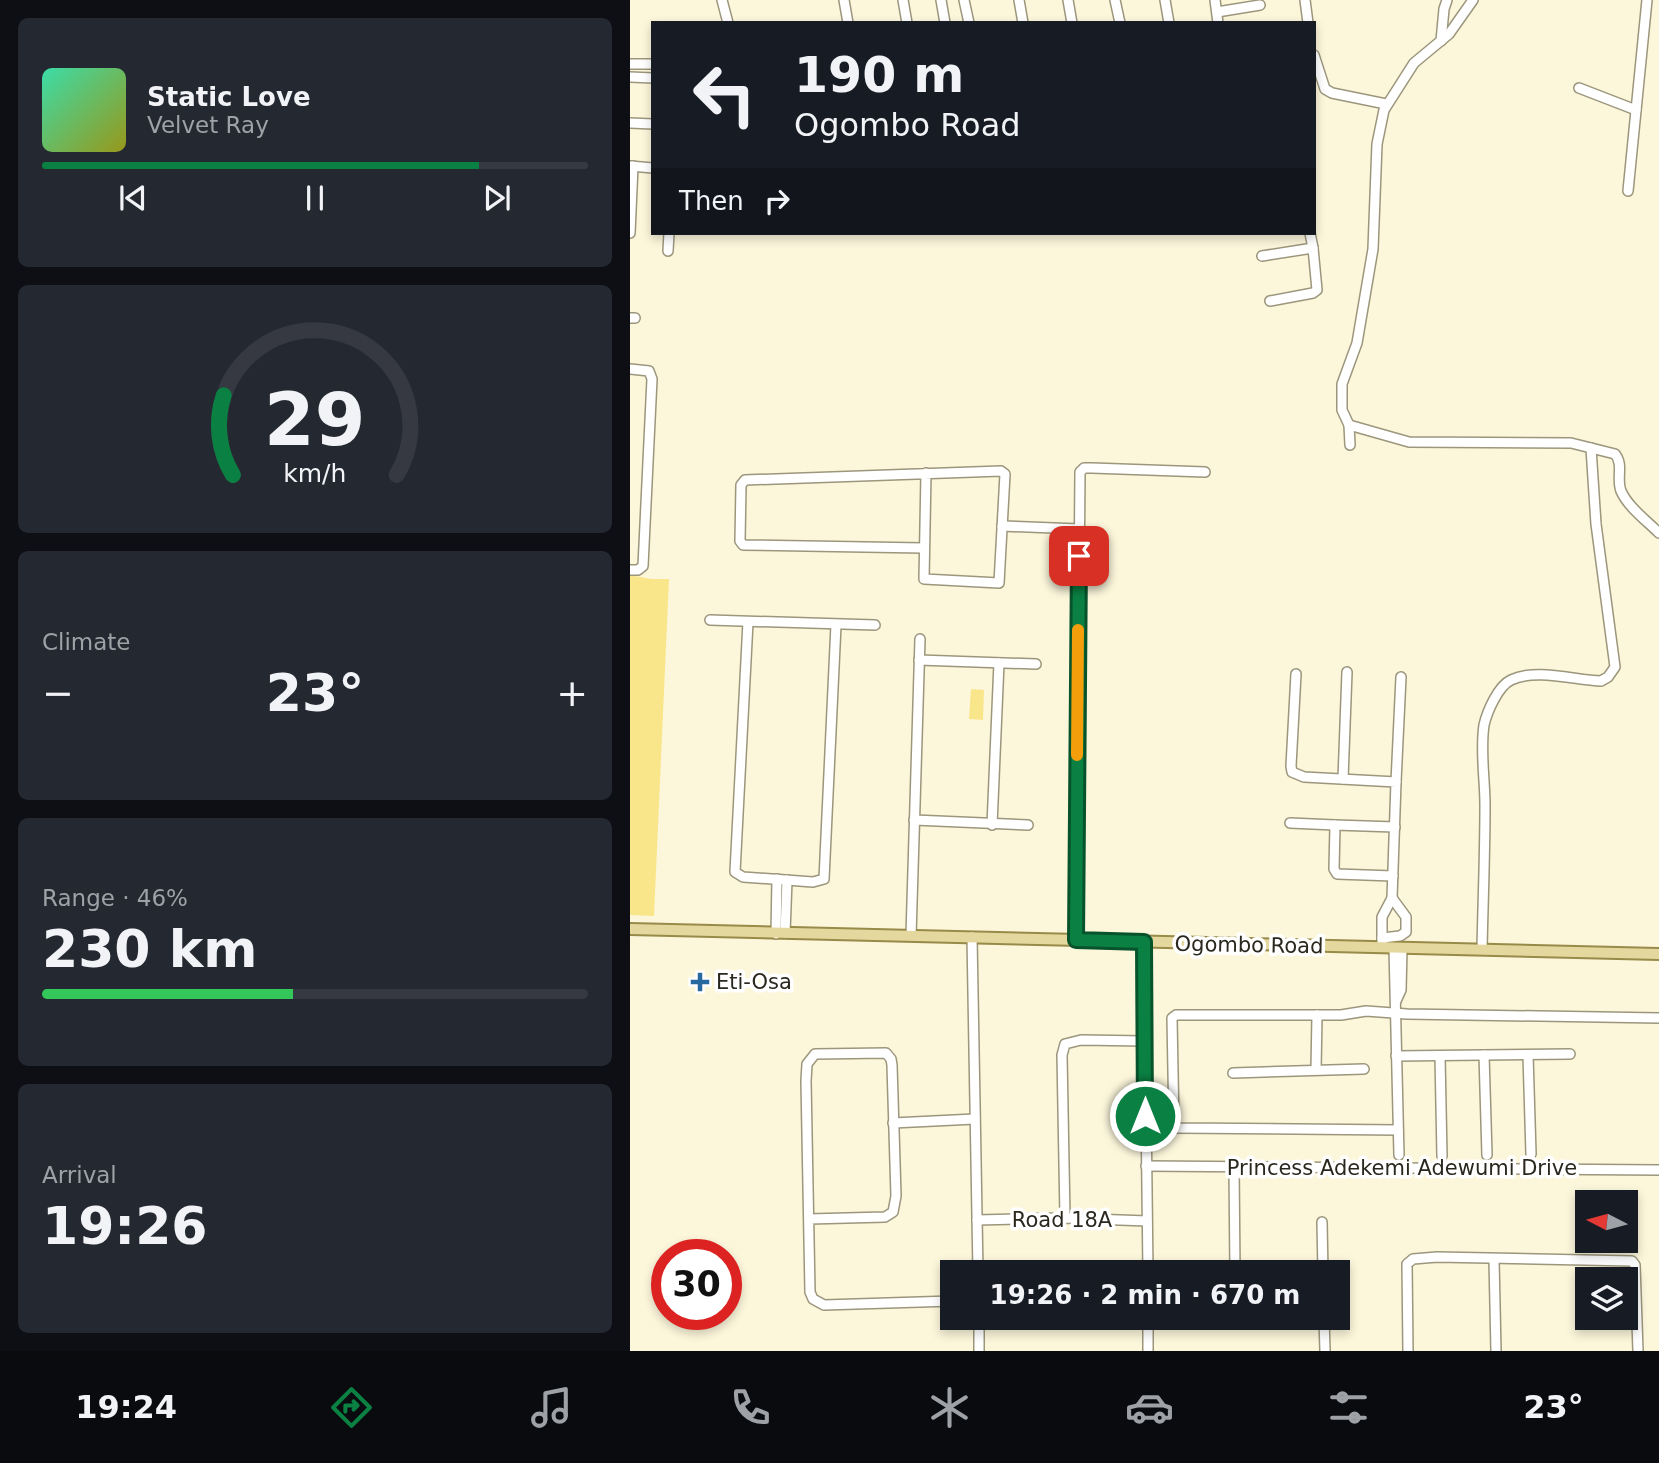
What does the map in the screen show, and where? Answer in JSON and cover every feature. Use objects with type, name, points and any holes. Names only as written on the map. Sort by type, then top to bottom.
[{"type":"main road","name":"Ogombo Road","points":[[630,929],[1144,942],[1382,942],[1398,948],[1659,954]]},
{"type":"street","points":[[722,0],[727,21]]},
{"type":"street","points":[[844,0],[848,21]]},
{"type":"street","points":[[903,0],[907,21]]},
{"type":"street","points":[[940,0],[945,21]]},
{"type":"street","points":[[964,0],[969,21]]},
{"type":"street","points":[[1019,0],[1023,21]]},
{"type":"street","points":[[1068,0],[1072,21]]},
{"type":"street","points":[[1115,0],[1120,21]]},
{"type":"street","points":[[1165,0],[1169,21]]},
{"type":"street","points":[[1215,0],[1218,21]]},
{"type":"street","points":[[1305,0],[1308,21]]},
{"type":"street","points":[[1441,41],[1447,0]]},
{"type":"street","points":[[1350,445],[1349,425],[1342,410],[1342,384],[1357,343],[1373,249],[1377,144],[1386,104],[1414,63],[1457,24],[1473,0]]},
{"type":"street","points":[[1628,191],[1647,0]]},
{"type":"street","points":[[1217,12],[1260,5]]},
{"type":"street","points":[[1316,61],[1325,89],[1332,93],[1386,104]]},
{"type":"street","points":[[630,64],[651,64]]},
{"type":"street","points":[[630,77],[651,78]]},
{"type":"street","points":[[1578,88],[1636,110]]},
{"type":"street","points":[[630,124],[651,124]]},
{"type":"street","points":[[630,233],[631,166],[651,167]]},
{"type":"street","points":[[668,251],[669,235]]},
{"type":"street","points":[[1270,301],[1317,290],[1310,235]]},
{"type":"street","points":[[1262,256],[1313,248]]},
{"type":"street","points":[[630,369],[649,371],[652,379],[643,566],[638,570],[630,570]]},
{"type":"street","points":[[1349,425],[1409,442],[1571,443],[1608,451],[1618,457],[1619,485],[1625,497],[1659,533]]},
{"type":"street","points":[[1482,949],[1485,804],[1482,742],[1485,722],[1497,695],[1511,680],[1542,676],[1601,681],[1608,677],[1615,667],[1596,524],[1591,448]]},
{"type":"street","points":[[1076,940],[1080,475],[1082,469],[1205,472]]},
{"type":"street","points":[[923,548],[743,545],[740,541],[741,485],[745,480],[926,473],[1004,472],[1000,582],[997,584],[924,579],[926,473]]},
{"type":"street","points":[[1002,526],[1079,529]]},
{"type":"street","points":[[710,620],[875,625]]},
{"type":"street","points":[[748,622],[735,872],[743,877],[820,882],[824,879],[836,625]]},
{"type":"street","points":[[911,936],[920,639]]},
{"type":"street","points":[[919,660],[1036,664]]},
{"type":"street","points":[[992,825],[999,663]]},
{"type":"street","points":[[1343,779],[1347,671]]},
{"type":"street","points":[[1296,674],[1292,772],[1304,777],[1396,782]]},
{"type":"street","points":[[1392,898],[1406,917],[1406,932],[1382,942],[1382,917],[1392,898],[1401,677]]},
{"type":"street","points":[[914,820],[1028,825]]},
{"type":"street","points":[[1290,822],[1395,827]]},
{"type":"street","points":[[1335,825],[1334,869],[1337,874],[1393,876]]},
{"type":"street","points":[[780,934],[782,880]]},
{"type":"street","points":[[972,937],[978,1260]]},
{"type":"street","points":[[1144,942],[1147,1260]]},
{"type":"street","points":[[1398,948],[1396,1056],[1399,1155]]},
{"type":"street","points":[[1398,1130],[1179,1129],[1175,1127],[1171,1022],[1174,1016],[1348,1015],[1396,1007],[1659,1018]]},
{"type":"street","points":[[1317,1015],[1317,1070]]},
{"type":"street","points":[[1065,1218],[1062,1055],[1065,1044],[1081,1040],[1144,1041]]},
{"type":"street","points":[[809,1219],[884,1217],[893,1212],[896,1196],[892,1065],[889,1055],[883,1052],[826,1053],[810,1059],[806,1081],[810,1292],[816,1302],[824,1305],[940,1301]]},
{"type":"street","points":[[1396,1056],[1570,1054]]},
{"type":"street","points":[[1484,1055],[1487,1155]]},
{"type":"street","points":[[1528,1055],[1531,1154]]},
{"type":"street","points":[[1440,1056],[1442,1156]]},
{"type":"street","points":[[1233,1073],[1364,1069]]},
{"type":"street","points":[[893,1123],[975,1119]]},
{"type":"street","name":"Princess Adekemi Adewumi Drive","points":[[1146,1166],[1659,1170]]},
{"type":"street","points":[[1234,1166],[1236,1260]]},
{"type":"street","name":"Road 18A","points":[[977,1220],[1065,1218],[1147,1221]]},
{"type":"street","points":[[1322,1222],[1323,1260]]},
{"type":"street","points":[[1408,1351],[1407,1272],[1410,1260],[1428,1257],[1632,1261],[1635,1265],[1638,1351]]},
{"type":"street","points":[[1494,1260],[1496,1351]]},
{"type":"street","points":[[979,1330],[979,1351]]},
{"type":"street","points":[[1148,1330],[1148,1351]]},
{"type":"street","points":[[1324,1330],[1325,1351]]},
{"type":"shaded area","points":[[630,575],[669,579],[654,916],[630,915]]},
{"type":"shaded area","points":[[971,689],[984,690],[983,720],[969,719]]},
{"type":"slow traffic","points":[[1077,755],[1078,630]]},
{"type":"place","name":"Eti-Osa","points":[[700,982]]},
{"type":"route","points":[[1079,556],[1076,940],[1144,942],[1145,1116]]}]
